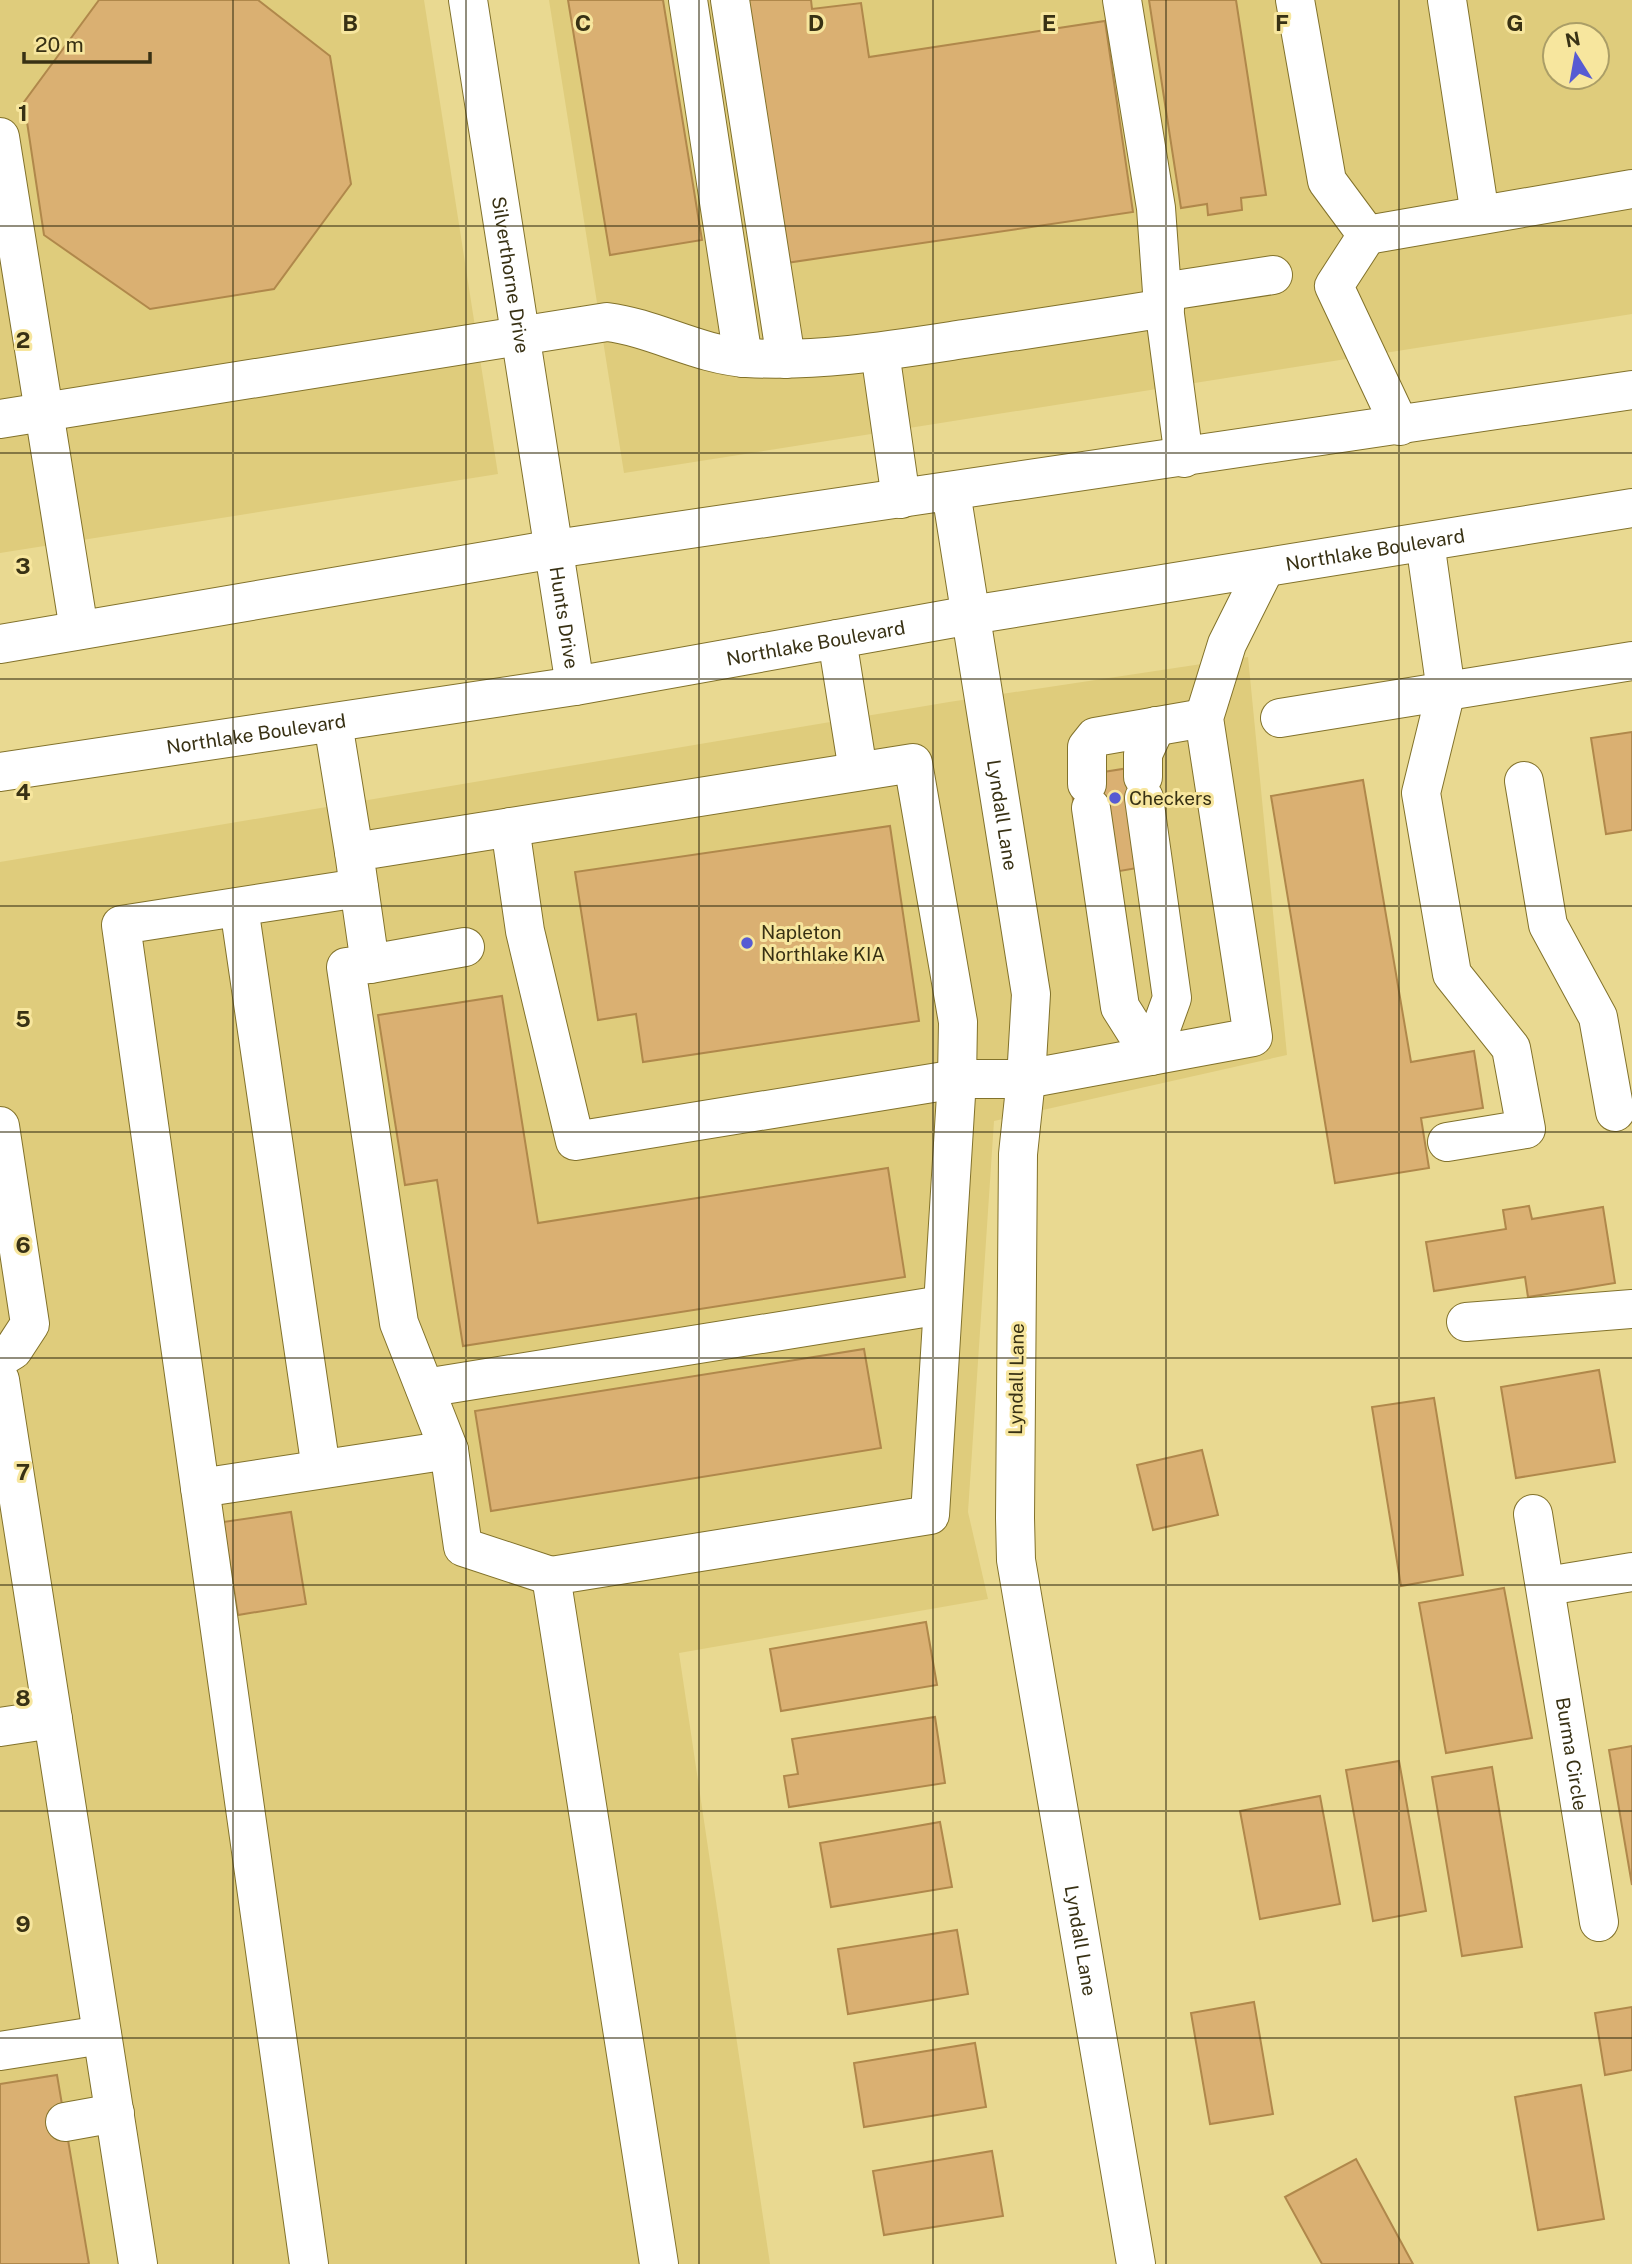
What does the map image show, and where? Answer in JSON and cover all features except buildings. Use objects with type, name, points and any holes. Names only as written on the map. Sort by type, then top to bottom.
[{"type":"main road","name":"Silverthorne Drive","points":[[468,0],[555,549]]},
{"type":"main road","points":[[688,0],[743,358]]},
{"type":"main road","points":[[730,0],[786,359]]},
{"type":"main road","points":[[1122,0],[1156,208],[1164,300],[1184,457]]},
{"type":"main road","points":[[1295,0],[1327,181],[1367,235]]},
{"type":"main road","points":[[1447,0],[1480,215]]},
{"type":"main road","points":[[0,137],[79,631]]},
{"type":"main road","points":[[1400,426],[1334,286],[1367,235],[1632,190]]},
{"type":"main road","points":[[0,419],[607,322],[630,325],[682,344],[743,358],[786,359],[880,352],[1164,300],[1273,275]]},
{"type":"main road","points":[[880,352],[901,499]]},
{"type":"main road","points":[[0,644],[555,549],[1632,390]]},
{"type":"main road","name":"Lyndall Lane","points":[[951,492],[1031,994],[1018,1154],[1015,1505],[1017,1560],[1136,2264]]},
{"type":"main road","name":"Northlake Boulevard","points":[[0,772],[575,686],[971,615],[1632,508]]},
{"type":"main road","points":[[1425,542],[1446,691],[1421,793],[1452,974],[1511,1048],[1525,1129],[1447,1142]]},
{"type":"main road","name":"Hunts Drive","points":[[555,549],[575,686]]},
{"type":"main road","points":[[510,828],[525,930],[575,1141],[957,1079],[1026,1079],[1252,1037],[1204,718],[1227,644],[1265,568]]},
{"type":"main road","points":[[837,639],[858,771]]},
{"type":"main road","points":[[1280,718],[1632,661]]},
{"type":"main road","points":[[1151,1056],[1120,1007],[1089,796],[1087,747],[1095,737],[1204,718]]},
{"type":"main road","points":[[333,723],[370,964]]},
{"type":"main road","points":[[1151,1056],[1172,998],[1144,787],[1143,754],[1156,726]]},
{"type":"main road","points":[[309,2264],[121,925],[239,906],[510,828],[913,763],[958,1022],[957,1079],[930,1516],[551,1576],[463,1546],[449,1450],[399,1323],[346,967],[465,947]]},
{"type":"main road","points":[[1524,781],[1548,925],[1598,1017],[1617,1033],[1615,1112]]},
{"type":"main road","points":[[239,906],[321,1469]]},
{"type":"main road","points":[[0,1126],[30,1324],[13,1350],[0,1358]]},
{"type":"main road","points":[[425,1388],[942,1305]]},
{"type":"main road","points":[[1466,1322],[1632,1309]]},
{"type":"main road","points":[[0,1380],[138,2264]]},
{"type":"main road","points":[[200,1488],[449,1450]]},
{"type":"main road","name":"Burma Circle","points":[[1533,1514],[1547,1586],[1599,1922]]},
{"type":"main road","points":[[1547,1586],[1632,1572]]},
{"type":"main road","points":[[551,1576],[659,2264]]},
{"type":"main road","points":[[0,1727],[53,1718]]},
{"type":"main road","points":[[0,2051],[102,2035]]},
{"type":"main road","points":[[65,2122],[115,2113]]},
{"type":"shaded area","points":[[0,0],[424,0],[498,474],[0,553]]},
{"type":"shaded area","points":[[549,0],[1632,0],[1632,314],[624,473]]},
{"type":"shaded area","points":[[1248,657],[1287,1055],[994,1121],[968,1512],[988,1599],[679,1653],[770,2264],[0,2264],[0,862],[949,702]]},
{"type":"place","name":"Checkers","points":[[1115,798]]},
{"type":"place","name":"Napleton Northlake KIA","points":[[747,943]]}]
